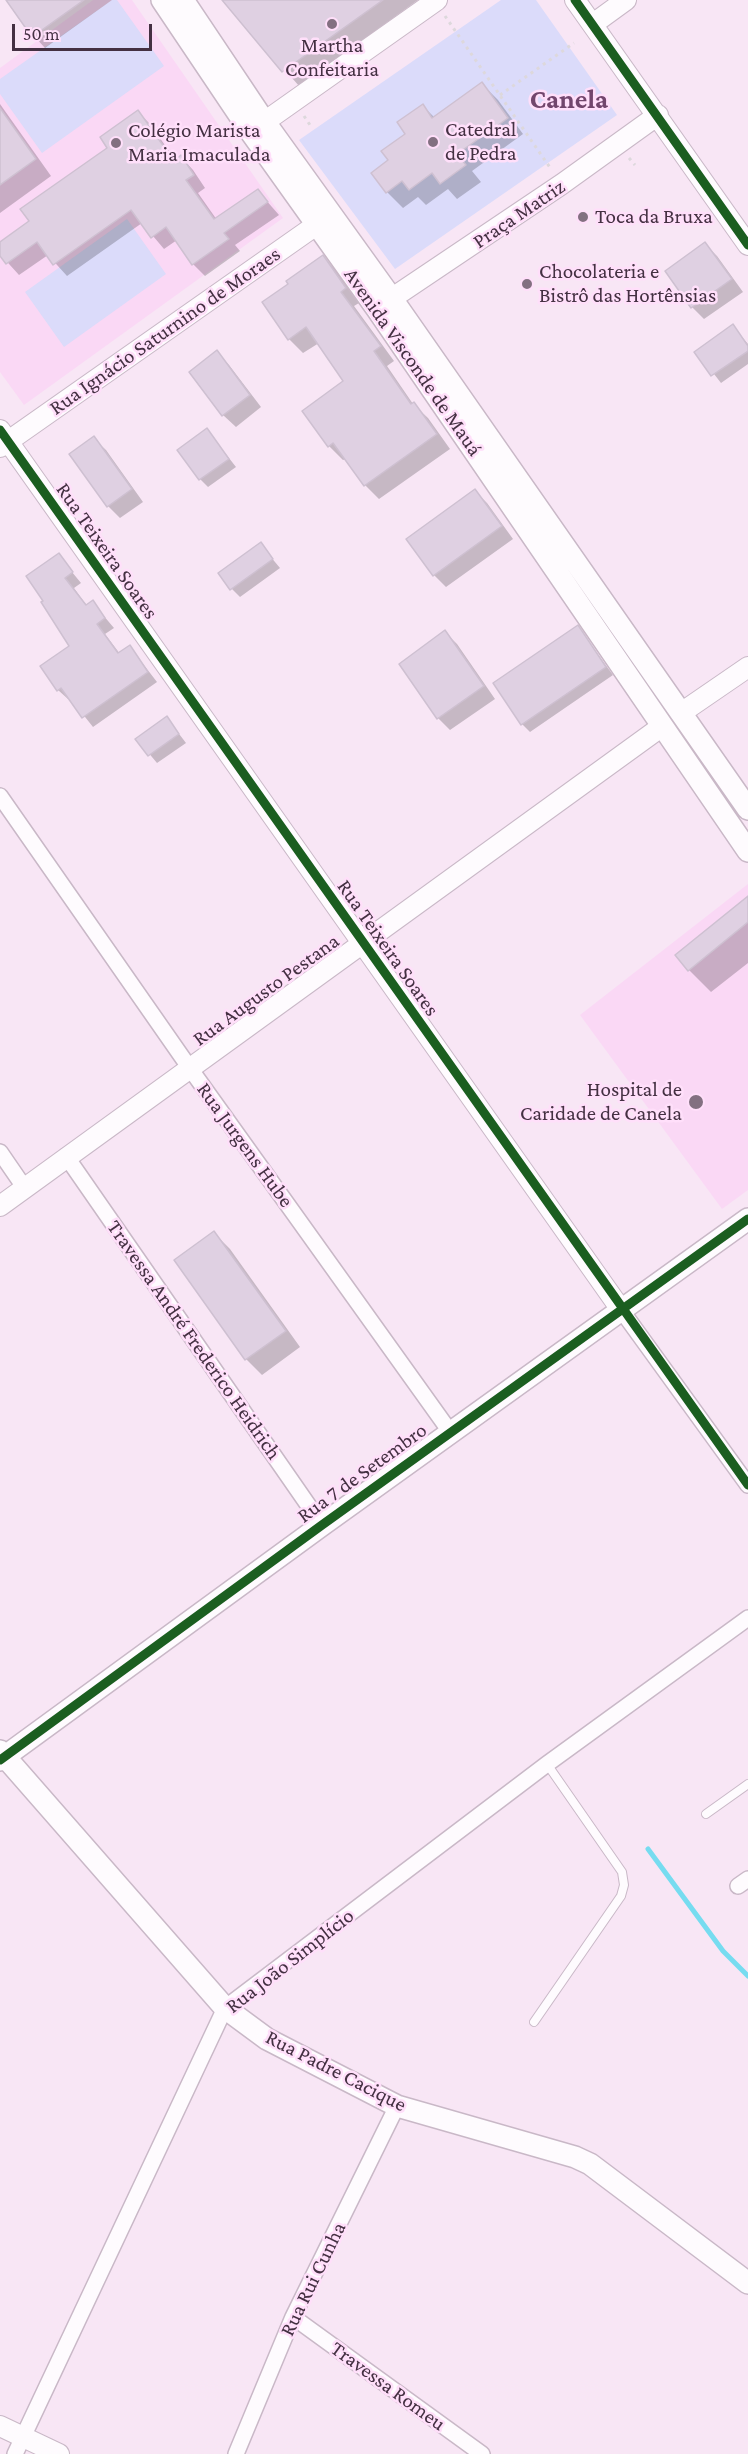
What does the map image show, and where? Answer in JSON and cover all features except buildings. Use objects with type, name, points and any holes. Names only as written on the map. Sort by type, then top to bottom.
[{"type":"main road","name":"Avenida Visconde de Mauá","points":[[162,0],[257,126],[748,809]]},
{"type":"main road","name":"Avenida Visconde de Mauá","points":[[183,0],[257,126]]},
{"type":"main road","name":"Avenida Visconde de Mauá","points":[[385,304],[661,727],[748,851]]},
{"type":"main road","name":"Rua 7 de Setembro","points":[[2,1756],[748,1219]]},
{"type":"main road","name":"Rua Padre Cacique","points":[[2,1756],[225,2008],[267,2039],[397,2106],[575,2157],[590,2164],[748,2283]]},
{"type":"street","points":[[575,0],[748,245]]},
{"type":"street","points":[[593,24],[626,0]]},
{"type":"street","points":[[257,126],[436,1]]},
{"type":"street","name":"Praça Matriz","points":[[385,304],[562,184],[658,115]]},
{"type":"street","name":"Rua Ignácio Saturnino de Moraes","points":[[3,440],[324,220]]},
{"type":"street","name":"Rua Teixeira Soares","points":[[3,440],[748,1485]]},
{"type":"street","points":[[661,727],[659,719],[664,710],[671,708],[681,713],[748,667]]},
{"type":"street","name":"Rua Augusto Pestana","points":[[0,1206],[661,727]]},
{"type":"street","name":"Rua Jurgens Hube","points":[[0,796],[189,1067],[450,1432]]},
{"type":"street","points":[[0,1152],[24,1187]]},
{"type":"street","name":"Travessa André Frederico Heidrich","points":[[66,1156],[322,1525]]},
{"type":"street","name":"Rua João Simplício","points":[[19,2445],[225,2008],[547,1764],[748,1618]]},
{"type":"street","name":"Rua Rui Cunha","points":[[236,2454],[293,2318],[397,2106]]},
{"type":"street","name":"Travessa Romeu","points":[[293,2318],[482,2454]]},
{"type":"street","points":[[0,2426],[19,2445],[58,2454]]},
{"type":"lane","points":[[534,2022],[621,1896],[624,1884],[622,1872],[547,1764]]},
{"type":"lane","points":[[706,1814],[748,1784]]},
{"type":"path","points":[[436,1],[562,184]]},
{"type":"path","points":[[501,95],[574,43]]},
{"type":"shaded area","name":"Colégio Marista Maria Imaculada","points":[[93,0],[132,0],[283,218],[24,405],[0,372],[0,68]]},
{"type":"shaded area","points":[[112,0],[117,0],[164,66],[42,153],[0,94],[0,79]]},
{"type":"shaded area","points":[[501,0],[536,0],[617,115],[395,269],[299,140]]},
{"type":"shaded area","points":[[127,219],[166,274],[64,347],[25,292]]},
{"type":"shaded area","name":"Hospital de Caridade de Canela","points":[[748,884],[748,1190],[722,1209],[580,1015]]},
{"type":"waterway","points":[[648,1849],[723,1951],[748,1976]]},
{"type":"cycle path","points":[[575,0],[748,245]]},
{"type":"cycle path","points":[[0,430],[748,1485]]},
{"type":"cycle path","points":[[0,1760],[748,1219]]},
{"type":"place","name":"Martha Confeitaria","points":[[332,24]]},
{"type":"place","name":"Catedral de Pedra","points":[[433,142]]},
{"type":"place","name":"Colégio Marista Maria Imaculada","points":[[116,143]]},
{"type":"place","name":"Toca da Bruxa","points":[[583,217]]},
{"type":"place","name":"Chocolateria e Bistrô das Hortênsias","points":[[527,284]]},
{"type":"place","name":"Hospital de Caridade de Canela","points":[[696,1102]]},
{"type":"district","name":"Canela","points":[[569,100]]}]
